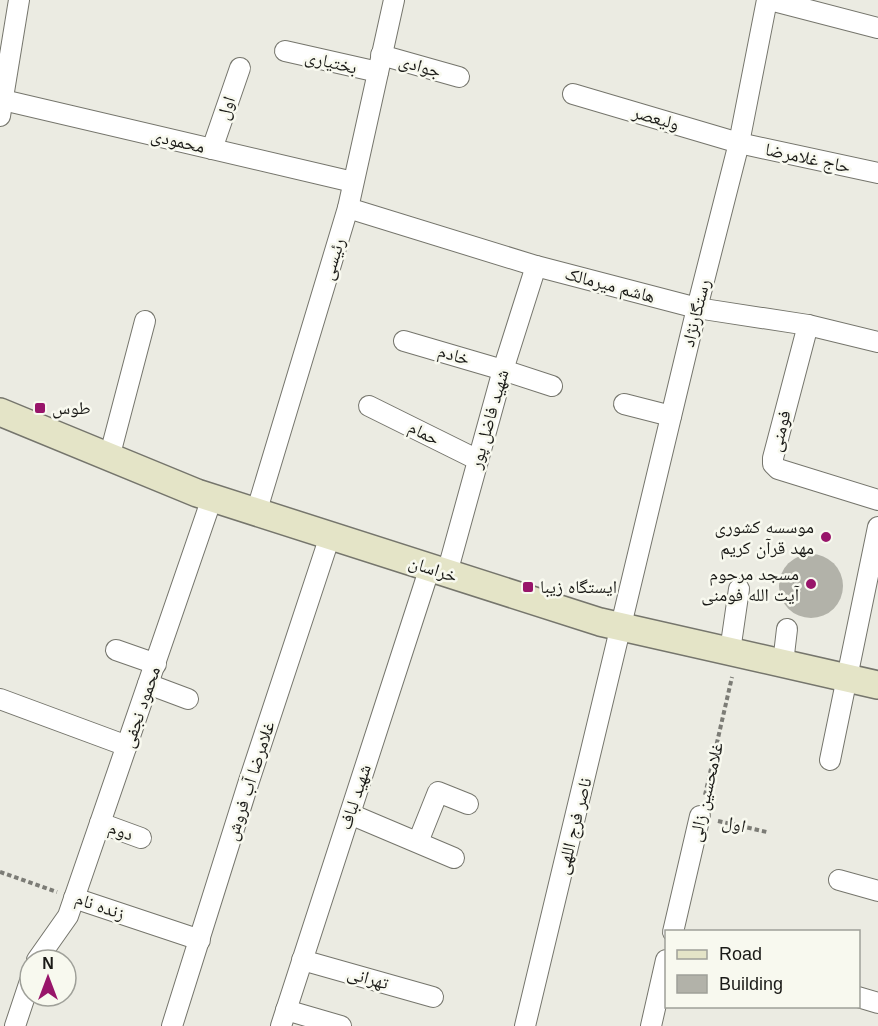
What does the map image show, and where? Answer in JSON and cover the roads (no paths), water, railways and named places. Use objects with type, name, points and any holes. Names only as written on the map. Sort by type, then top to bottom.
[{"type":"main road","name":"خراسان","points":[[0,412],[212,498],[600,622],[878,685]]},
{"type":"street","points":[[1,108],[19,0]]},
{"type":"street","name":"رئیسی","points":[[256,513],[348,208],[394,0]]},
{"type":"street","points":[[768,0],[878,28]]},
{"type":"street","name":"رستگارنژاد","points":[[622,626],[697,308],[739,142],[768,0]]},
{"type":"street","name":"بختیاری","points":[[285,51],[380,64]]},
{"type":"street","name":"جوادی","points":[[380,64],[459,77]]},
{"type":"street","name":"اول","points":[[212,149],[240,68]]},
{"type":"street","name":"ولیعصر","points":[[573,94],[739,142]]},
{"type":"street","name":"محمودی","points":[[1,108],[212,149],[353,182]]},
{"type":"street","name":"حاج غلامرضا","points":[[739,142],[878,173]]},
{"type":"street","name":"هاشم میرمالک","points":[[348,208],[536,266],[697,308],[808,325],[878,342]]},
{"type":"street","name":"شهید فاضل پور","points":[[438,570],[478,459],[536,266]]},
{"type":"street","points":[[109,458],[145,321]]},
{"type":"street","name":"فومنی","points":[[808,325],[773,464],[778,469],[878,500]]},
{"type":"street","name":"خادم","points":[[404,341],[503,370]]},
{"type":"street","points":[[503,370],[552,386]]},
{"type":"street","points":[[624,404],[671,416]]},
{"type":"street","name":"حمام","points":[[369,406],[478,459]]},
{"type":"street","name":"محمود نجفی","points":[[45,948],[71,907],[212,498]]},
{"type":"street","points":[[830,760],[878,527]]},
{"type":"street","name":"غلامرضا آب فروش","points":[[172,1026],[249,781],[330,536]]},
{"type":"street","name":"شهید لباف","points":[[284,1018],[350,814],[438,570]]},
{"type":"street","points":[[734,652],[739,589]]},
{"type":"street","name":"ناصر فرج اللهی","points":[[525,1026],[622,626]]},
{"type":"street","points":[[783,663],[787,628]]},
{"type":"street","points":[[116,650],[156,664]]},
{"type":"street","points":[[148,684],[188,699]]},
{"type":"street","points":[[2,706],[127,746]]},
{"type":"street","points":[[418,842],[438,792],[468,804]]},
{"type":"street","points":[[350,814],[454,858]]},
{"type":"street","name":"غلامحسین زالی","points":[[680,930],[700,816]]},
{"type":"street","name":"دوم","points":[[100,823],[141,838]]},
{"type":"street","points":[[839,880],[878,891]]},
{"type":"street","name":"زنده نام","points":[[71,907],[200,940]]},
{"type":"street","name":"تهرانی","points":[[302,960],[433,997]]},
{"type":"street","points":[[651,1026],[663,989],[665,970]]},
{"type":"street","points":[[860,998],[878,1003]]},
{"type":"street","points":[[15,1026],[21,1008]]},
{"type":"street","points":[[284,1018],[341,1026]]},
{"type":"place","name":"طوس","points":[[40,408]]},
{"type":"place","name":"موسسه کشوری مهد قرآن کریم","points":[[826,537]]},
{"type":"place","name":"مسجد مرحوم آیت الله فومنی","points":[[811,584]]},
{"type":"place","name":"ایستگاه زیبا","points":[[528,587]]}]
